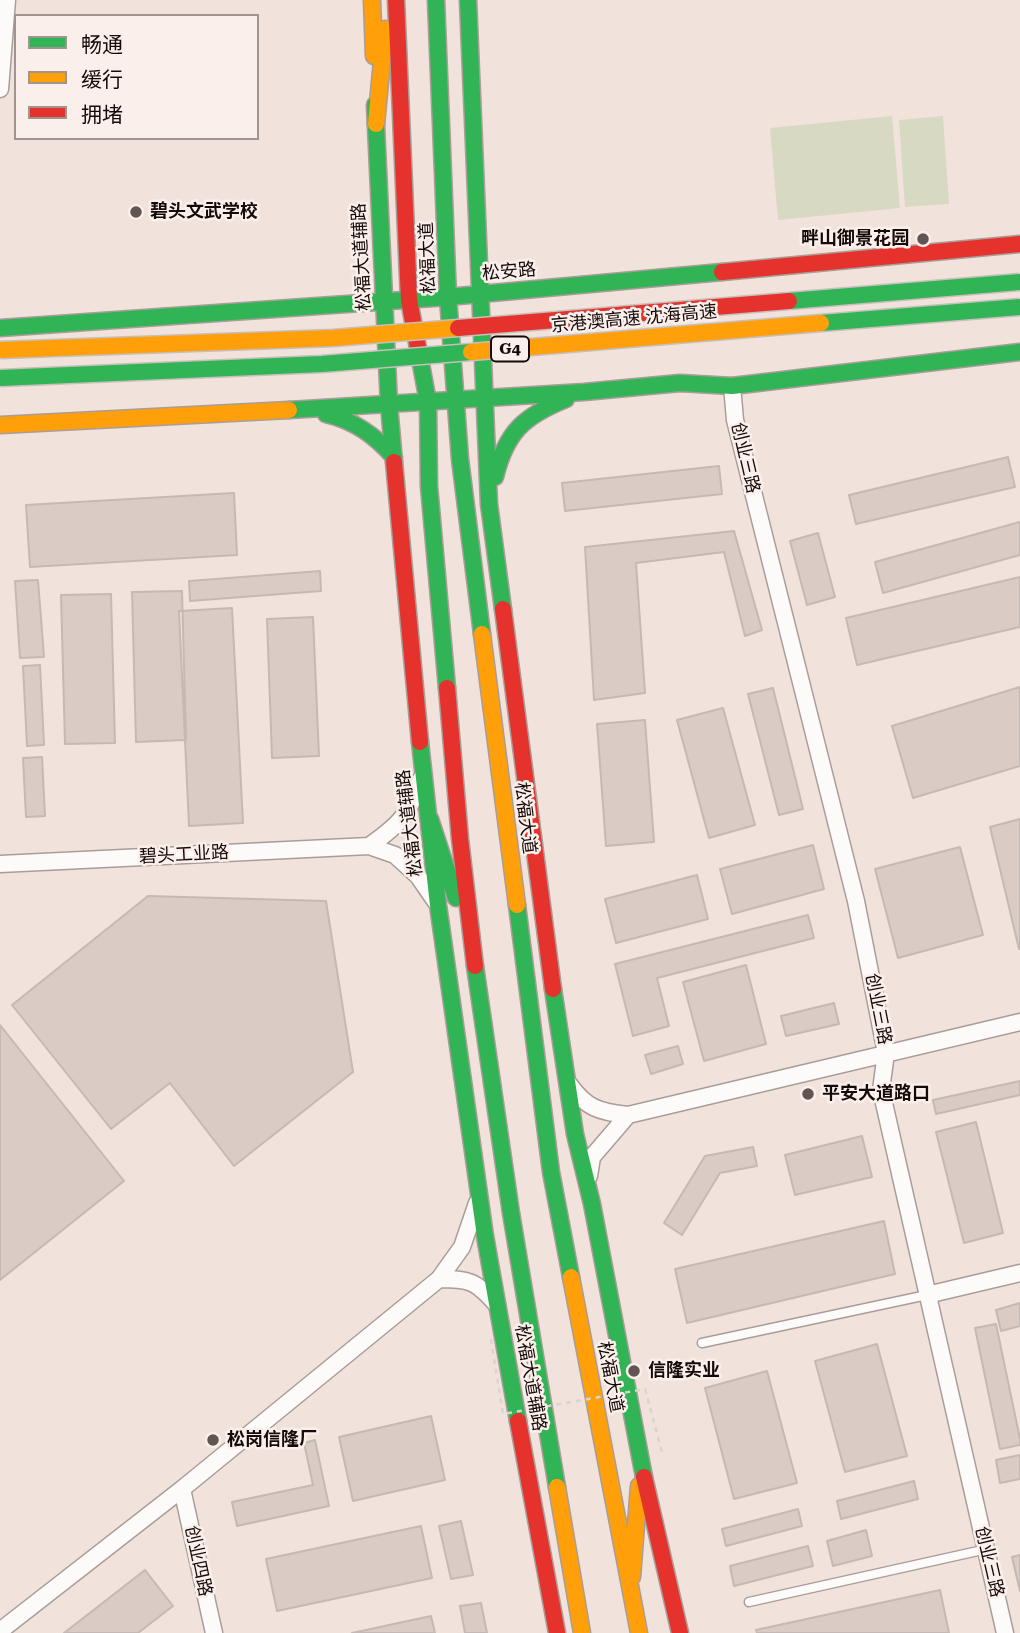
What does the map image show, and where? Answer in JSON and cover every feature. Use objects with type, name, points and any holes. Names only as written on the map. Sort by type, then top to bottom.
[{"type":"main road","name":"松福大道辅路","points":[[372,0],[388,405],[423,775],[438,905],[480,1194],[557,1633]]},
{"type":"main road","points":[[376,124],[387,0]]},
{"type":"main road","name":"松福大道","points":[[396,0],[409,300],[428,402],[429,485],[460,839],[473,950],[511,1213],[582,1633]]},
{"type":"main road","name":"松福大道","points":[[436,0],[449,297],[460,459],[551,1172],[639,1633]]},
{"type":"main road","points":[[468,0],[489,504],[543,920],[575,1135],[588,1185],[641,1463],[680,1633]]},
{"type":"main road","name":"松安路","points":[[0,327],[449,297],[1020,244]]},
{"type":"main road","name":"京港澳高速 沈海高速","points":[[0,350],[333,338],[1020,282]]},
{"type":"main road","name":"京港澳高速 沈海高速","points":[[0,378],[322,364],[1020,307]]},
{"type":"main road","points":[[0,425],[388,405],[680,383],[732,386],[1019,356]]},
{"type":"main road","points":[[489,504],[499,454],[516,426],[544,407],[584,392]]},
{"type":"main road","points":[[306,410],[343,417],[373,433],[394,457]]},
{"type":"main road","points":[[508,637],[511,858]]},
{"type":"main road","points":[[486,668],[543,920]]},
{"type":"main road","points":[[430,819],[473,950]]},
{"type":"main road","points":[[631,1591],[641,1463]]},
{"type":"main road","points":[[532,1501],[577,1609]]},
{"type":"street","points":[[0,89],[7,0]]},
{"type":"street","name":"创业三路","points":[[732,386],[735,420],[856,901],[886,1054],[881,1090],[1005,1633]]},
{"type":"street","points":[[369,846],[391,831],[410,810],[423,775]]},
{"type":"street","points":[[369,846],[396,855],[418,876],[438,905]]},
{"type":"street","name":"碧头工业路","points":[[0,864],[369,846]]},
{"type":"street","points":[[567,1082],[582,1102],[605,1113],[628,1115],[1020,1022]]},
{"type":"street","points":[[588,1185],[592,1157],[628,1115]]},
{"type":"street","points":[[0,1631],[182,1489],[439,1279],[462,1247],[480,1194]]},
{"type":"street","points":[[927,1294],[1020,1273]]},
{"type":"street","points":[[439,1279],[467,1279],[482,1288],[498,1306]]},
{"type":"street","name":"创业四路","points":[[182,1489],[214,1633]]},
{"type":"lane","points":[[702,1343],[927,1294]]},
{"type":"lane","points":[[749,1602],[986,1549]]},
{"type":"path","points":[[491,1339],[503,1414],[645,1389],[663,1456]]},
{"type":"green space","points":[[892,116],[900,208],[778,220],[770,128]]},
{"type":"green space","points":[[943,116],[949,204],[905,207],[899,120]]},
{"type":"building","points":[[1008,457],[1015,487],[856,524],[849,495]]},
{"type":"building","points":[[719,466],[722,494],[565,511],[562,483]]},
{"type":"building","points":[[234,493],[237,555],[30,567],[26,505]]},
{"type":"building","points":[[1020,522],[1020,555],[883,593],[875,562]]},
{"type":"building","points":[[734,531],[762,630],[745,636],[724,552],[636,563],[645,693],[594,700],[585,547]]},
{"type":"building","points":[[818,533],[835,597],[807,605],[790,541]]},
{"type":"building","points":[[320,571],[321,591],[190,601],[189,581]]},
{"type":"building","points":[[1020,577],[1020,627],[857,665],[846,618]]},
{"type":"building","points":[[38,580],[44,657],[20,658],[15,581]]},
{"type":"building","points":[[182,591],[186,740],[136,742],[132,592]]},
{"type":"building","points":[[111,594],[115,743],[65,744],[61,595]]},
{"type":"building","points":[[232,608],[243,823],[189,826],[179,611]]},
{"type":"building","points":[[313,617],[319,756],[272,758],[267,619]]},
{"type":"building","points":[[40,665],[44,745],[27,746],[23,666]]},
{"type":"building","points":[[1020,687],[1020,766],[913,798],[892,726]]},
{"type":"building","points":[[773,688],[803,809],[779,815],[748,694]]},
{"type":"building","points":[[723,708],[755,825],[709,838],[677,720]]},
{"type":"building","points":[[645,720],[654,842],[606,846],[597,724]]},
{"type":"building","points":[[42,757],[45,816],[26,817],[23,758]]},
{"type":"building","points":[[1020,819],[1020,949],[1019,949],[990,827]]},
{"type":"building","points":[[813,845],[824,889],[732,914],[720,869]]},
{"type":"building","points":[[960,847],[983,935],[898,958],[875,869]]},
{"type":"building","points":[[697,875],[708,919],[616,943],[605,899]]},
{"type":"building","points":[[148,896],[326,901],[353,1072],[234,1166],[170,1083],[111,1129],[12,1005]]},
{"type":"building","points":[[808,915],[814,938],[657,978],[669,1026],[633,1036],[615,964]]},
{"type":"building","points":[[746,965],[766,1044],[704,1061],[683,982]]},
{"type":"building","points":[[834,1003],[839,1024],[786,1036],[781,1016]]},
{"type":"building","points":[[0,1025],[124,1181],[0,1280]]},
{"type":"building","points":[[678,1046],[683,1064],[651,1074],[645,1055]]},
{"type":"building","points":[[1020,1081],[1020,1095],[936,1114],[933,1100]]},
{"type":"building","points":[[976,1122],[1003,1233],[964,1243],[936,1132]]},
{"type":"building","points":[[862,1136],[872,1177],[795,1195],[785,1155]]},
{"type":"building","points":[[753,1147],[757,1166],[720,1173],[682,1235],[664,1223],[705,1156]]},
{"type":"building","points":[[884,1221],[895,1274],[687,1323],[675,1269]]},
{"type":"building","points":[[1020,1303],[1020,1326],[1001,1331],[996,1310]]},
{"type":"building","points":[[996,1324],[1020,1439],[1020,1445],[1000,1449],[975,1328]]},
{"type":"building","points":[[877,1344],[907,1456],[845,1472],[815,1361]]},
{"type":"building","points":[[767,1371],[797,1483],[734,1499],[705,1388]]},
{"type":"building","points":[[431,1416],[445,1480],[353,1501],[339,1437]]},
{"type":"building","points":[[315,1440],[329,1506],[237,1526],[232,1502],[313,1485],[304,1443]]},
{"type":"building","points":[[1020,1455],[1020,1479],[1000,1483],[996,1460]]},
{"type":"building","points":[[914,1481],[918,1499],[841,1519],[837,1501]]},
{"type":"building","points":[[798,1509],[802,1526],[726,1546],[722,1529]]},
{"type":"building","points":[[461,1521],[473,1575],[451,1579],[439,1526]]},
{"type":"building","points":[[421,1526],[432,1578],[277,1611],[266,1559]]},
{"type":"building","points":[[866,1530],[872,1556],[833,1566],[827,1541]]},
{"type":"building","points":[[808,1546],[813,1566],[734,1586],[730,1566]]},
{"type":"building","points":[[1020,1555],[1020,1591],[1012,1557]]},
{"type":"building","points":[[145,1570],[173,1606],[138,1633],[64,1633]]},
{"type":"building","points":[[940,1590],[949,1633],[757,1633],[756,1630]]},
{"type":"building","points":[[481,1603],[487,1633],[465,1633],[460,1606]]},
{"type":"building","points":[[431,1616],[435,1633],[352,1633]]},
{"type":"traffic: fast","points":[[436,0],[448,297],[460,459],[482,634]]},
{"type":"traffic: fast","points":[[468,0],[489,504],[503,609]]},
{"type":"traffic: fast","points":[[375,105],[394,462]]},
{"type":"traffic: fast","points":[[0,328],[448,297],[722,272]]},
{"type":"traffic: fast","points":[[789,301],[1020,282]]},
{"type":"traffic: fast","points":[[821,323],[1020,307]]},
{"type":"traffic: fast","points":[[418,348],[428,402],[429,486],[447,688]]},
{"type":"traffic: fast","points":[[0,378],[322,364],[471,352]]},
{"type":"traffic: fast","points":[[289,410],[584,392],[680,383],[732,386],[1020,352]]},
{"type":"traffic: fast","points":[[495,477],[505,448],[519,428],[539,412],[566,399]]},
{"type":"traffic: fast","points":[[326,414],[363,430],[394,457]]},
{"type":"traffic: fast","points":[[420,742],[438,905],[485,1236],[518,1421]]},
{"type":"traffic: fast","points":[[430,819],[456,898]]},
{"type":"traffic: fast","points":[[517,905],[551,1172],[571,1277]]},
{"type":"traffic: fast","points":[[475,966],[511,1213],[557,1487]]},
{"type":"traffic: fast","points":[[553,989],[575,1134],[592,1204],[644,1477]]},
{"type":"traffic: slow","points":[[372,0],[374,56]]},
{"type":"traffic: slow","points":[[376,124],[385,29]]},
{"type":"traffic: slow","points":[[471,352],[821,323]]},
{"type":"traffic: slow","points":[[0,350],[333,338],[458,328]]},
{"type":"traffic: slow","points":[[0,425],[289,410]]},
{"type":"traffic: slow","points":[[482,634],[517,905]]},
{"type":"traffic: slow","points":[[571,1277],[639,1633]]},
{"type":"traffic: slow","points":[[632,1577],[639,1486]]},
{"type":"traffic: slow","points":[[557,1487],[582,1633]]},
{"type":"traffic: jam","points":[[396,0],[409,300],[418,348]]},
{"type":"traffic: jam","points":[[722,272],[1020,244]]},
{"type":"traffic: jam","points":[[458,328],[789,301]]},
{"type":"traffic: jam","points":[[394,462],[420,742]]},
{"type":"traffic: jam","points":[[503,609],[553,989]]},
{"type":"traffic: jam","points":[[447,688],[460,839],[475,966]]},
{"type":"traffic: jam","points":[[518,1421],[557,1633]]},
{"type":"traffic: jam","points":[[644,1477],[680,1633]]},
{"type":"place","name":"碧头文武学校","points":[[136,212]]},
{"type":"place","name":"畔山御景花园","points":[[923,239]]},
{"type":"place","name":"平安大道路口","points":[[808,1094]]},
{"type":"place","name":"信隆实业","points":[[634,1371]]},
{"type":"place","name":"松岗信隆厂","points":[[213,1440]]}]
